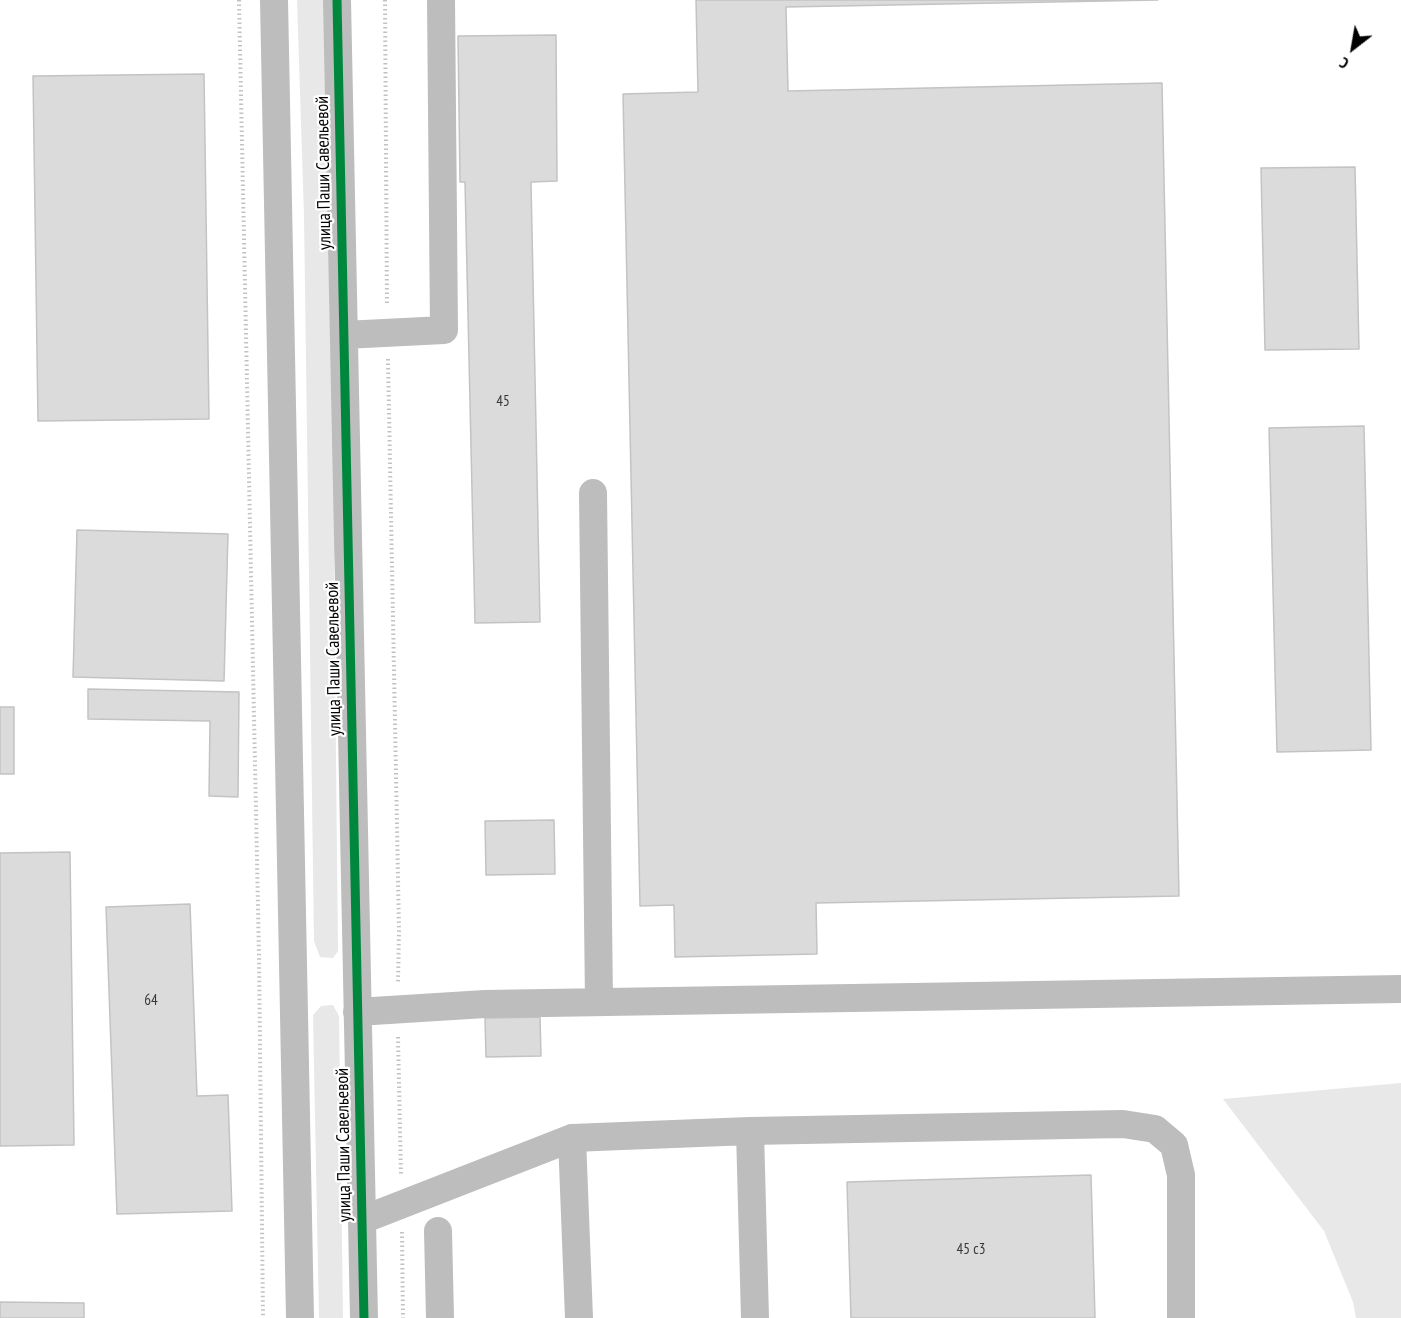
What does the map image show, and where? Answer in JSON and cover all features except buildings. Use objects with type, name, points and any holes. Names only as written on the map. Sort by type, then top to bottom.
[{"type":"street","points":[[274,0],[300,1318]]},
{"type":"street","name":"улица Паши Савельевой","points":[[337,0],[364,1318]]},
{"type":"street","points":[[344,335],[444,330],[441,0]]},
{"type":"street","points":[[593,493],[599,1002]]},
{"type":"street","points":[[357,1012],[485,1004],[1401,989]]},
{"type":"street","points":[[362,1220],[572,1138],[750,1131],[1123,1124],[1155,1130],[1174,1145],[1181,1175],[1181,1318]]},
{"type":"street","points":[[750,1131],[755,1318]]},
{"type":"street","points":[[572,1138],[579,1318]]},
{"type":"street","points":[[438,1231],[440,1318]]},
{"type":"path","points":[[239,0],[263,1318]]},
{"type":"path","points":[[385,0],[403,1318]]},
{"type":"shaded area","points":[[297,0],[327,0],[344,335],[334,567],[338,951],[333,958],[320,957],[314,941],[304,216]]},
{"type":"shaded area","points":[[333,1005],[339,1016],[343,1318],[319,1318],[313,1015],[321,1006]]},
{"type":"shaded area","points":[[1401,1083],[1401,1318],[1356,1318],[1353,1302],[1324,1231],[1223,1099]]},
{"type":"cycle path","points":[[337,0],[364,1318]]}]
